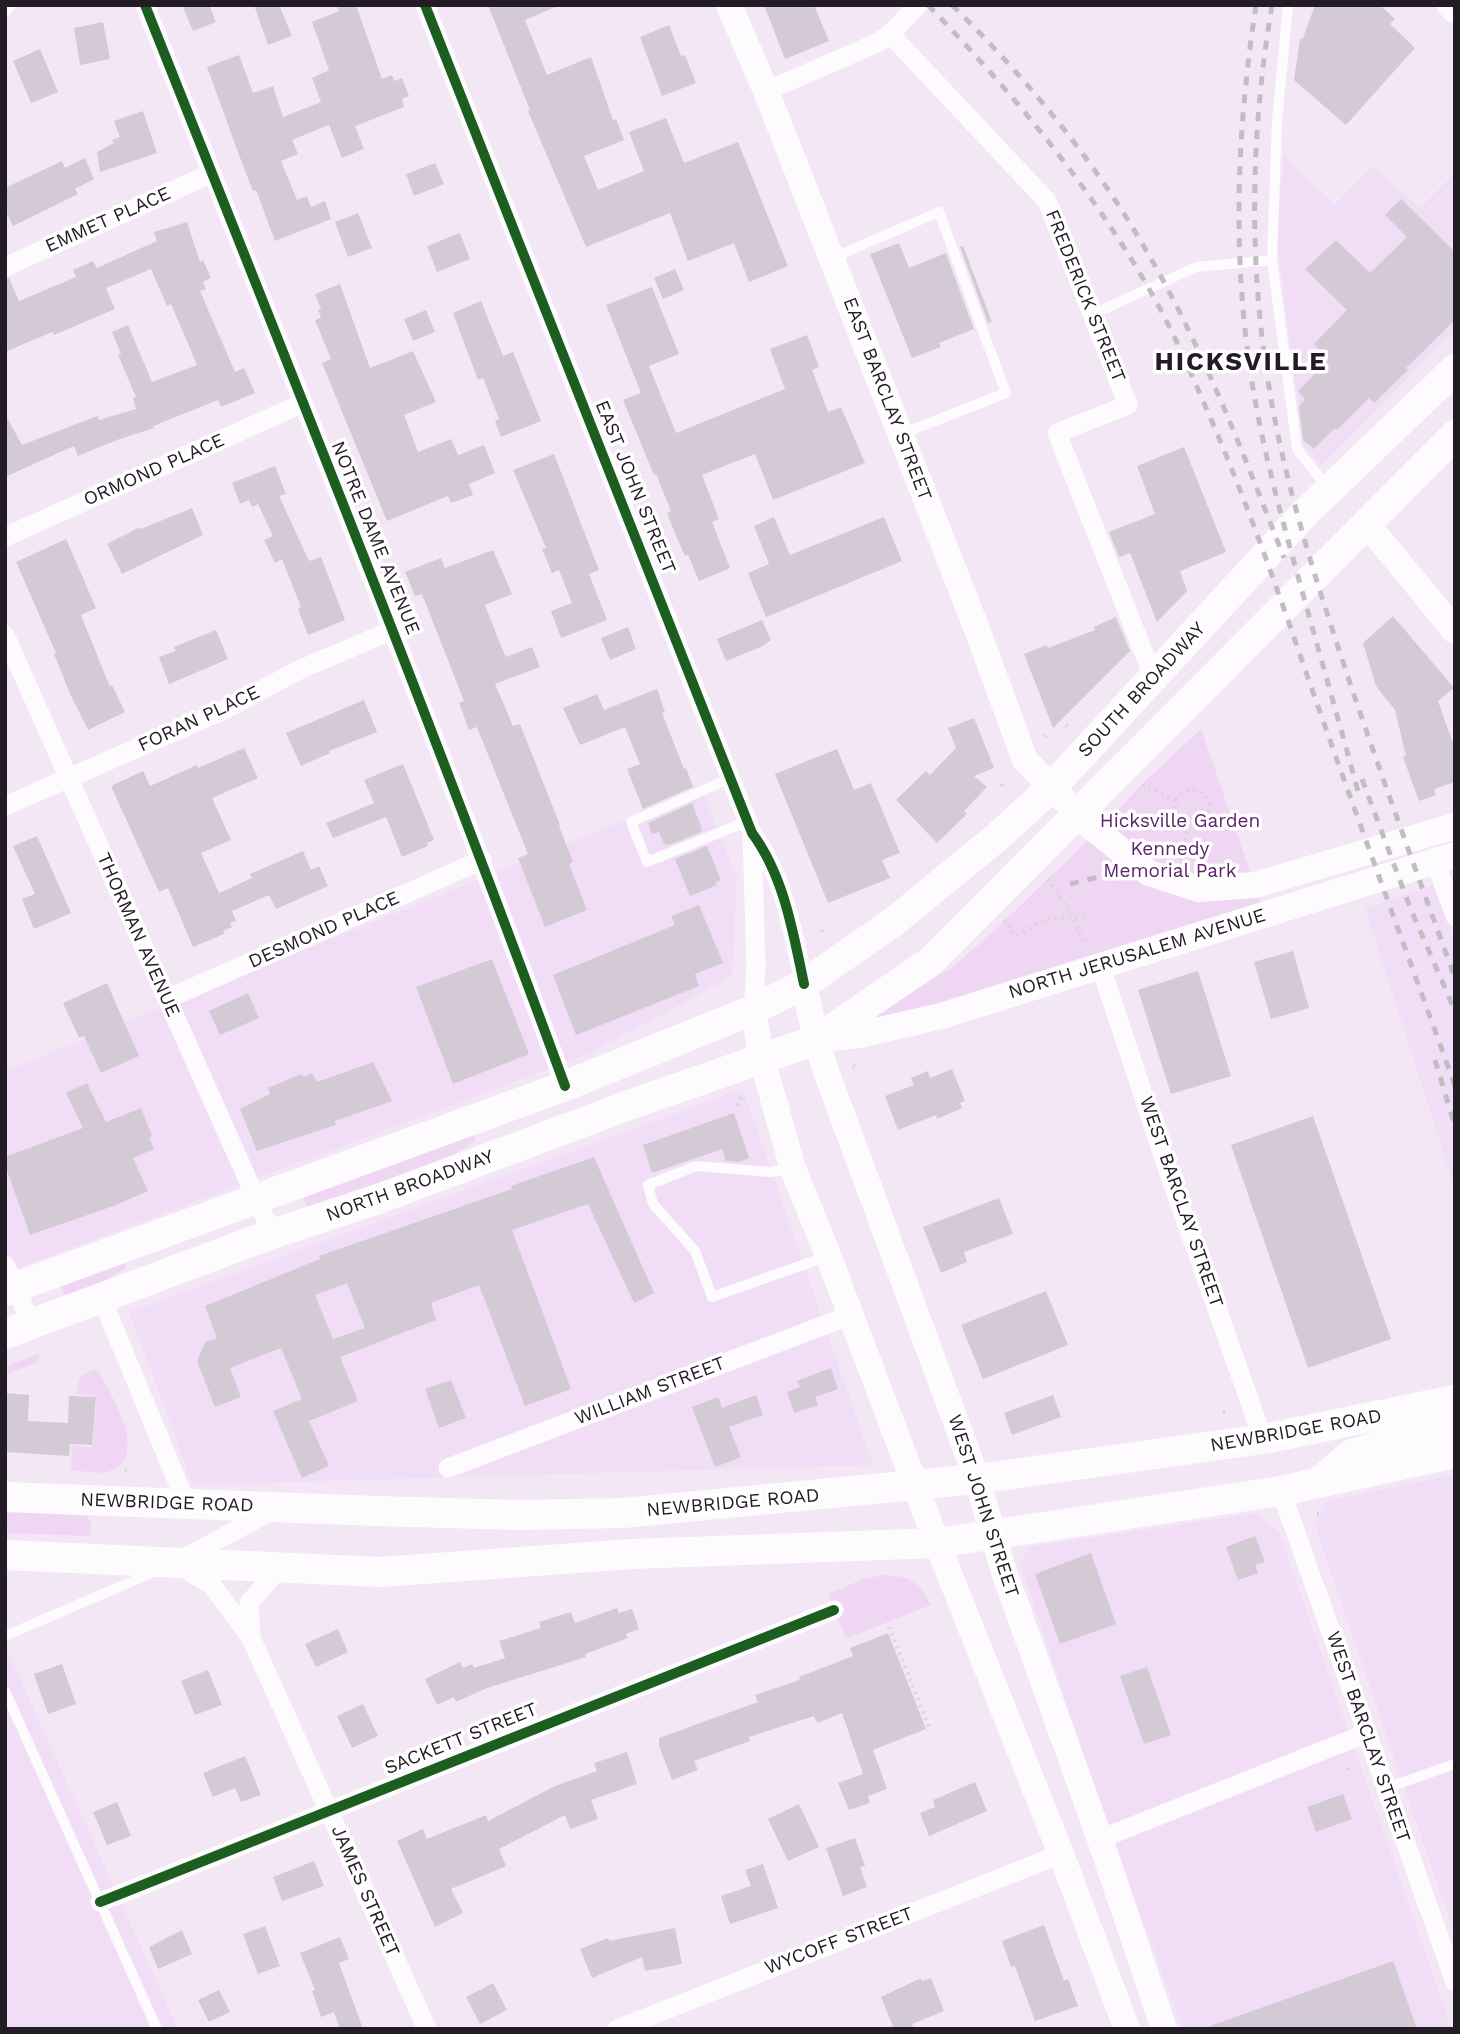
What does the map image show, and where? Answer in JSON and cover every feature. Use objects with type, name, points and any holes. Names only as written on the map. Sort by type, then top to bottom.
[{"type":"main road","name":"EAST BARCLAY STREET","points":[[729,5],[832,258],[1025,760],[1076,814],[1149,873],[1198,889],[1255,885],[1455,826]]},
{"type":"main road","points":[[1450,5],[1455,10]]},
{"type":"main road","name":"SOUTH BROADWAY","points":[[804,984],[892,923],[996,838],[1052,788],[1305,513],[1455,369]]},
{"type":"main road","name":"SOUTH BROADWAY","points":[[816,1040],[931,961],[1455,435]]},
{"type":"main road","points":[[1367,524],[1455,631]]},
{"type":"main road","name":"NORTH JERUSALEM AVENUE","points":[[816,1040],[859,1035],[941,1016],[1093,957],[1445,858]]},
{"type":"main road","points":[[9,1281],[256,1199],[565,1086],[753,1010],[804,984]]},
{"type":"main road","name":"WEST JOHN STREET","points":[[804,984],[816,1040],[977,1479],[1040,1675],[1100,1839],[1164,2029]]},
{"type":"main road","points":[[753,1010],[762,1059],[793,1169],[1127,2029]]},
{"type":"main road","name":"NORTH BROADWAY","points":[[18,1330],[272,1234],[380,1198],[640,1101],[816,1040]]},
{"type":"main road","name":"NEWBRIDGE ROAD","points":[[5,1497],[506,1515],[623,1513],[977,1479],[1263,1439],[1455,1401]]},
{"type":"main road","points":[[1317,1483],[1352,1454],[1455,1424]]},
{"type":"main road","points":[[5,1555],[381,1572],[632,1554],[937,1543],[1282,1491],[1455,1453]]},
{"type":"street","name":"NOTRE DAME AVENUE","points":[[145,5],[393,630],[482,860],[565,1086]]},
{"type":"street","name":"EAST JOHN STREET","points":[[425,5],[750,827],[765,850],[791,918],[804,984]]},
{"type":"street","points":[[766,91],[877,43],[890,34],[918,5]]},
{"type":"street","name":"FREDERICK STREET","points":[[890,34],[1047,201],[1128,405],[1057,433],[1154,679]]},
{"type":"street","name":"EMMET PLACE","points":[[5,267],[212,173]]},
{"type":"street","name":"ORMOND PLACE","points":[[5,537],[303,403]]},
{"type":"street","name":"FORAN PLACE","points":[[5,806],[225,710],[301,669],[393,630]]},
{"type":"street","name":"THORMAN AVENUE","points":[[5,635],[272,1234]]},
{"type":"street","name":"EAST JOHN STREET","points":[[750,827],[756,957],[753,1010]]},
{"type":"street","points":[[1445,858],[1455,916]]},
{"type":"street","name":"DESMOND PLACE","points":[[167,999],[482,860]]},
{"type":"street","name":"WEST BARCLAY STREET","points":[[1093,957],[1263,1439]]},
{"type":"street","points":[[9,1281],[18,1330]]},
{"type":"street","points":[[102,1299],[186,1503]]},
{"type":"street","name":"WILLIAM STREET","points":[[448,1468],[851,1315]]},
{"type":"street","name":"WEST BARCLAY STREET","points":[[1282,1491],[1455,1982]]},
{"type":"street","points":[[176,1563],[279,1507]]},
{"type":"street","name":"JAMES STREET","points":[[176,1563],[212,1585],[251,1638],[427,2029]]},
{"type":"street","name":"JAMES STREET","points":[[251,1638],[249,1603],[280,1567]]},
{"type":"street","name":"SACKETT STREET","points":[[100,1902],[835,1610]]},
{"type":"street","points":[[1100,1839],[1367,1733]]},
{"type":"street","name":"WYCOFF STREET","points":[[617,2029],[1061,1854]]},
{"type":"lane","points":[[1289,5],[1277,121],[1272,260],[1297,449],[1329,490]]},
{"type":"lane","points":[[832,258],[939,212],[1006,393],[901,435]]},
{"type":"lane","points":[[1093,314],[1196,267],[1272,260]]},
{"type":"lane","points":[[732,777],[631,822],[647,862],[750,827]]},
{"type":"lane","points":[[793,1169],[770,1172],[696,1166],[648,1185],[653,1204],[695,1251],[712,1297],[828,1255]]},
{"type":"lane","points":[[5,1636],[176,1563]]},
{"type":"lane","points":[[5,1691],[157,2029]]},
{"type":"lane","points":[[1386,1788],[1455,1764]]},
{"type":"path","points":[[1140,785],[1177,801]]},
{"type":"path","points":[[1190,790],[1201,793],[1209,808],[1205,818],[1189,824],[1178,815],[1177,801],[1190,790]]},
{"type":"path","points":[[1181,862],[1189,824]]},
{"type":"path","points":[[1172,860],[1193,865]]},
{"type":"path","points":[[1048,878],[1073,917],[1093,957]]},
{"type":"path","points":[[989,904],[1016,936],[1043,920],[1080,917],[1089,911]]},
{"type":"path","points":[[737,1105],[741,1097]]},
{"type":"path","points":[[1317,1514],[1324,1513]]},
{"type":"path","points":[[889,1627],[929,1727]]},
{"type":"shaded area","points":[[1284,155],[1335,205],[1373,166],[1420,208],[1455,173],[1455,330],[1322,465],[1303,444],[1276,237]]},
{"type":"shaded area","points":[[702,789],[737,878],[732,977],[586,1055],[5,1273],[5,1071]]},
{"type":"shaded area","points":[[1436,885],[1455,944],[1455,1189],[1365,908]]},
{"type":"shaded area","points":[[743,1089],[873,1465],[193,1485],[129,1312]]},
{"type":"shaded area","points":[[1455,1475],[1455,1935],[1315,1526],[1326,1501]]},
{"type":"shaded area","points":[[1256,1513],[1279,1532],[1452,2029],[1183,2029],[1103,1814],[1020,1563],[1029,1547]]},
{"type":"shaded area","points":[[5,1647],[18,1674],[178,2029],[5,2029]]},
{"type":"green space","name":"Kennedy Memorial Park","points":[[1201,729],[1263,909],[886,1022],[858,1026],[951,968],[992,933]]},
{"type":"green space","points":[[473,1133],[475,1141],[447,1159],[309,1207],[304,1201],[305,1195]]},
{"type":"green space","points":[[123,1259],[126,1267],[102,1283],[65,1295],[59,1281]]},
{"type":"green space","points":[[40,1353],[37,1362],[5,1375],[5,1367]]},
{"type":"green space","points":[[98,1369],[124,1423],[127,1452],[122,1463],[110,1471],[96,1473],[71,1470],[72,1446],[92,1447],[97,1396],[77,1394],[79,1382],[84,1374]]},
{"type":"green space","points":[[5,1510],[87,1516],[92,1524],[89,1536],[5,1533]]},
{"type":"green space","points":[[882,1575],[912,1581],[922,1590],[931,1605],[846,1639],[828,1594],[861,1580]]},
{"type":"building","points":[[182,5],[209,5],[216,22],[193,31]]},
{"type":"building","points":[[254,5],[279,5],[292,36],[268,45]]},
{"type":"building","points":[[336,5],[356,5],[382,79],[392,75],[394,81],[402,78],[409,96],[402,99],[404,107],[355,126],[364,149],[342,158],[329,125],[292,140],[298,154],[281,161],[297,200],[307,196],[311,207],[325,201],[331,219],[275,241],[256,190],[253,191],[242,163],[207,67],[239,55],[253,93],[273,86],[283,117],[321,102],[312,78],[329,70],[312,22],[339,11]]},
{"type":"building","points":[[488,5],[560,5],[525,20],[547,75],[591,57],[613,120],[616,119],[624,140],[584,156],[598,190],[644,171],[629,132],[666,118],[684,163],[738,142],[788,266],[749,282],[734,243],[688,261],[670,213],[586,247],[528,111],[530,110]]},
{"type":"building","points":[[764,5],[814,5],[829,41],[785,59]]},
{"type":"building","points":[[1315,5],[1380,5],[1395,19],[1390,24],[1415,48],[1346,125],[1294,80],[1300,39],[1303,38]]},
{"type":"building","points":[[103,22],[110,59],[80,65],[74,28]]},
{"type":"building","points":[[669,25],[681,56],[685,55],[696,83],[662,96],[640,37]]},
{"type":"building","points":[[40,49],[58,92],[31,103],[13,61]]},
{"type":"building","points":[[143,111],[157,153],[100,172],[97,152],[120,137],[114,121]]},
{"type":"building","points":[[85,158],[94,179],[75,189],[78,194],[13,226],[5,210],[5,188],[62,161],[65,168]]},
{"type":"building","points":[[435,163],[444,184],[414,196],[406,174]]},
{"type":"building","points":[[1401,199],[1455,252],[1455,320],[1374,403],[1369,398],[1314,449],[1303,440],[1299,406],[1305,399],[1298,391],[1329,359],[1314,344],[1347,310],[1305,269],[1336,240],[1370,273],[1407,237],[1385,215]]},
{"type":"building","points":[[358,213],[372,248],[348,257],[335,222]]},
{"type":"building","points":[[187,222],[200,262],[203,260],[211,278],[203,282],[206,289],[200,291],[235,372],[244,368],[255,393],[221,407],[218,400],[153,426],[154,428],[78,456],[74,446],[5,477],[5,414],[22,445],[97,416],[99,420],[136,409],[133,398],[136,397],[118,355],[121,354],[112,332],[128,325],[152,382],[197,365],[171,304],[167,306],[151,269],[106,288],[115,309],[5,352],[5,279],[9,278],[19,301],[76,277],[73,270],[93,261],[97,268],[157,241],[154,232]]},
{"type":"building","points":[[460,233],[470,259],[437,272],[427,246]]},
{"type":"building","points":[[899,243],[909,268],[946,253],[974,329],[939,343],[941,347],[912,358],[870,254]]},
{"type":"building","points":[[963,246],[992,322],[988,323],[960,247]]},
{"type":"building","points":[[675,269],[684,290],[663,299],[654,278]]},
{"type":"building","points":[[340,284],[370,368],[413,351],[436,402],[404,415],[418,452],[451,439],[458,455],[484,445],[495,473],[469,484],[473,495],[451,503],[448,496],[387,521],[322,363],[331,359],[315,320],[321,318],[318,310],[321,309],[315,294]]},
{"type":"building","points":[[652,287],[679,354],[649,366],[676,433],[785,389],[770,349],[807,335],[819,367],[812,370],[828,412],[841,407],[865,463],[773,500],[755,454],[702,475],[719,519],[712,522],[730,568],[699,581],[676,536],[667,513],[671,511],[623,400],[641,393],[606,305]]},
{"type":"building","points":[[481,301],[503,356],[513,352],[541,421],[501,437],[495,421],[499,419],[483,378],[478,380],[453,313]]},
{"type":"building","points":[[426,310],[435,332],[413,341],[404,319]]},
{"type":"building","points":[[1184,447],[1226,552],[1180,571],[1187,591],[1157,622],[1130,553],[1119,557],[1109,532],[1155,514],[1137,466]]},
{"type":"building","points":[[554,454],[599,570],[589,574],[607,620],[561,638],[551,611],[572,603],[559,570],[552,573],[542,549],[546,548],[513,470]]},
{"type":"building","points":[[275,466],[286,494],[279,496],[309,561],[321,557],[345,620],[308,635],[298,609],[301,607],[282,559],[275,563],[264,540],[273,536],[258,504],[252,507],[249,500],[240,504],[232,483]]},
{"type":"building","points":[[192,508],[203,535],[122,574],[107,544],[140,527],[141,529]]},
{"type":"building","points":[[774,517],[790,555],[884,517],[902,561],[766,617],[748,573],[769,564],[754,526]]},
{"type":"building","points":[[66,539],[96,608],[81,615],[110,687],[112,685],[125,712],[88,730],[71,696],[54,654],[56,653],[16,562]]},
{"type":"building","points":[[493,550],[512,594],[485,605],[499,641],[506,657],[532,647],[540,667],[495,684],[513,726],[520,724],[560,825],[573,862],[569,864],[587,910],[545,927],[518,858],[528,854],[477,727],[469,730],[459,703],[464,701],[422,594],[415,596],[405,572],[441,558],[445,568]]},
{"type":"building","points":[[1393,616],[1454,688],[1438,701],[1455,749],[1455,782],[1434,789],[1436,795],[1419,801],[1403,757],[1406,756],[1395,710],[1376,686],[1363,643]]},
{"type":"building","points":[[1116,617],[1130,651],[1053,728],[1024,654],[1095,630],[1094,627]]},
{"type":"building","points":[[762,620],[771,640],[726,661],[717,639]]},
{"type":"building","points":[[628,627],[636,649],[610,660],[601,638]]},
{"type":"building","points":[[216,630],[228,659],[169,684],[159,657],[176,651],[174,647]]},
{"type":"building","points":[[657,689],[665,712],[662,713],[693,787],[643,809],[627,769],[640,764],[625,727],[580,745],[563,708],[597,694],[604,710]]},
{"type":"building","points":[[364,700],[377,732],[329,751],[330,753],[301,766],[286,733]]},
{"type":"building","points":[[974,718],[994,768],[974,776],[987,787],[964,811],[967,814],[937,843],[896,800],[926,771],[930,775],[956,748],[948,728]]},
{"type":"building","points":[[244,748],[258,778],[212,798],[231,840],[201,853],[219,893],[252,878],[250,874],[303,851],[311,870],[319,866],[328,886],[276,909],[269,895],[232,911],[236,921],[230,923],[232,927],[223,931],[224,934],[193,947],[168,888],[159,892],[111,786],[143,771],[150,786]]},
{"type":"building","points":[[837,749],[854,790],[871,783],[900,853],[882,860],[890,878],[828,903],[775,774]]},
{"type":"building","points":[[403,764],[434,840],[427,843],[428,846],[402,857],[386,817],[333,838],[326,823],[374,803],[364,780]]},
{"type":"building","points":[[692,803],[701,832],[669,845],[664,844],[659,832],[652,834],[648,823]]},
{"type":"building","points":[[37,836],[71,913],[34,929],[22,899],[35,894],[13,846]]},
{"type":"building","points":[[707,846],[721,880],[715,882],[717,885],[690,896],[675,859]]},
{"type":"building","points":[[699,905],[723,963],[695,974],[699,986],[576,1035],[553,975],[675,925],[671,916]]},
{"type":"building","points":[[1293,951],[1309,1008],[1271,1019],[1254,962]]},
{"type":"building","points":[[492,959],[529,1054],[453,1084],[416,987]]},
{"type":"building","points":[[1198,971],[1231,1076],[1171,1094],[1138,990]]},
{"type":"building","points":[[107,983],[139,1056],[101,1073],[84,1036],[79,1038],[63,1003]]},
{"type":"building","points":[[248,993],[259,1018],[220,1035],[209,1011]]},
{"type":"building","points":[[373,1062],[392,1101],[335,1121],[336,1125],[257,1151],[240,1109],[270,1094],[268,1088],[301,1074],[303,1077],[312,1073],[317,1082]]},
{"type":"building","points":[[952,1069],[965,1101],[960,1103],[962,1108],[937,1119],[936,1115],[898,1130],[885,1096],[914,1085],[911,1078],[928,1071],[930,1078]]},
{"type":"building","points":[[87,1083],[106,1122],[141,1108],[154,1149],[133,1158],[148,1191],[30,1235],[5,1165],[5,1157],[83,1128],[66,1093]]},
{"type":"building","points":[[734,1113],[749,1158],[739,1162],[726,1161],[722,1149],[652,1173],[643,1145]]},
{"type":"building","points":[[1313,1116],[1391,1339],[1308,1368],[1231,1145]]},
{"type":"building","points":[[594,1157],[654,1293],[634,1303],[588,1204],[512,1230],[571,1389],[525,1406],[479,1285],[431,1303],[436,1320],[340,1357],[358,1401],[309,1421],[329,1466],[302,1478],[273,1411],[302,1399],[281,1348],[230,1368],[241,1397],[215,1407],[197,1361],[205,1342],[217,1338],[205,1306],[320,1259],[319,1256],[512,1189],[511,1186]],"holes":[[[347,1283],[365,1328],[333,1339],[315,1295]]]},
{"type":"building","points":[[999,1198],[1013,1234],[964,1252],[967,1262],[941,1273],[923,1227]]},
{"type":"building","points":[[1046,1291],[1068,1345],[983,1379],[961,1325]]},
{"type":"building","points":[[831,1368],[838,1389],[815,1397],[818,1405],[794,1413],[787,1392],[800,1387],[797,1381]]},
{"type":"building","points":[[451,1380],[466,1418],[439,1428],[425,1389]]},
{"type":"building","points":[[5,1393],[29,1395],[28,1421],[68,1423],[69,1396],[96,1397],[92,1445],[70,1444],[69,1456],[5,1452]]},
{"type":"building","points":[[756,1395],[763,1415],[729,1427],[741,1457],[715,1467],[692,1407],[718,1397],[722,1408]]},
{"type":"building","points":[[1053,1395],[1061,1417],[1012,1435],[1004,1413]]},
{"type":"building","points":[[1255,1536],[1265,1562],[1255,1565],[1258,1573],[1238,1580],[1226,1547]]},
{"type":"building","points":[[1091,1553],[1116,1624],[1060,1644],[1035,1574]]},
{"type":"building","points":[[617,1608],[619,1613],[632,1609],[639,1629],[626,1634],[628,1638],[585,1654],[586,1657],[487,1688],[456,1702],[454,1697],[437,1705],[425,1679],[460,1662],[463,1668],[472,1664],[474,1668],[505,1658],[499,1641],[541,1628],[539,1622],[571,1612],[575,1623]]},
{"type":"building","points":[[338,1629],[348,1652],[316,1667],[305,1644]]},
{"type":"building","points":[[888,1633],[926,1729],[873,1750],[887,1789],[868,1796],[870,1803],[849,1810],[838,1783],[863,1774],[842,1713],[817,1723],[814,1716],[749,1737],[750,1741],[694,1761],[698,1770],[672,1780],[659,1746],[659,1738],[758,1702],[755,1695],[800,1680],[799,1677],[853,1656],[850,1648]]},
{"type":"building","points":[[62,1664],[76,1704],[48,1714],[34,1674]]},
{"type":"building","points":[[1147,1667],[1171,1735],[1144,1744],[1120,1676]]},
{"type":"building","points":[[208,1670],[222,1705],[195,1715],[181,1681]]},
{"type":"building","points":[[363,1704],[378,1736],[352,1748],[337,1716]]},
{"type":"building","points":[[627,1752],[637,1784],[591,1800],[598,1819],[570,1829],[565,1815],[499,1849],[506,1866],[451,1889],[463,1913],[435,1927],[397,1841],[423,1829],[427,1839],[486,1815],[488,1821],[555,1786],[597,1771],[594,1763]]},
{"type":"building","points":[[245,1756],[261,1795],[241,1802],[235,1788],[213,1797],[203,1773]]},
{"type":"building","points":[[975,1782],[987,1811],[929,1836],[920,1813],[935,1807],[933,1800]]},
{"type":"building","points":[[1343,1794],[1352,1819],[1316,1832],[1307,1807]]},
{"type":"building","points":[[117,1802],[131,1836],[107,1845],[93,1812]]},
{"type":"building","points":[[799,1804],[819,1847],[788,1861],[768,1819]]},
{"type":"building","points":[[855,1838],[865,1866],[860,1867],[867,1887],[843,1896],[826,1848]]},
{"type":"building","points":[[314,1861],[324,1886],[282,1901],[273,1877]]},
{"type":"building","points":[[763,1864],[778,1908],[730,1924],[721,1896],[751,1886],[745,1870]]},
{"type":"building","points":[[1044,1925],[1064,1981],[1068,1979],[1078,2006],[1035,2021],[1015,1966],[1011,1967],[1002,1941]]},
{"type":"building","points":[[265,1926],[280,1966],[258,1974],[243,1934]]},
{"type":"building","points":[[675,1928],[682,1964],[645,1971],[642,1957],[592,1978],[580,1949],[608,1938],[609,1941]]},
{"type":"building","points":[[182,1930],[192,1954],[158,1969],[149,1947]]},
{"type":"building","points":[[340,1937],[349,1959],[339,1963],[363,2029],[340,2029],[334,2012],[321,2017],[312,1991],[315,1990],[300,1953]]},
{"type":"building","points":[[1393,1961],[1417,2029],[1211,2029],[1210,2026]]},
{"type":"building","points":[[921,1978],[922,1981],[931,1978],[944,2011],[912,2024],[914,2029],[894,2029],[881,1997]]},
{"type":"building","points":[[493,1983],[507,2010],[480,2024],[466,1997]]},
{"type":"building","points":[[219,1990],[230,2012],[209,2022],[198,2000]]},
{"type":"railway","points":[[928,5],[1020,107],[1077,179],[1128,254],[1174,337],[1221,443],[1260,543],[1455,1086]]},
{"type":"railway","points":[[952,5],[1056,119],[1102,180],[1143,245],[1202,359],[1237,438],[1284,558]]},
{"type":"railway","points":[[1256,5],[1245,88],[1239,213],[1242,296],[1249,362],[1279,505],[1359,795]]},
{"type":"railway","points":[[1272,5],[1259,107],[1255,210],[1259,313],[1274,415],[1308,554],[1377,762],[1455,978]]},
{"type":"railway","points":[[1362,779],[1411,910],[1455,1011]]},
{"type":"railway","points":[[1070,884],[1099,877]]},
{"type":"railway","points":[[1435,1060],[1455,1126]]},
{"type":"cycle path","points":[[145,5],[411,679],[565,1086]]},
{"type":"cycle path","points":[[425,5],[752,833],[780,886],[804,984]]},
{"type":"cycle path","points":[[100,1902],[834,1610]]},
{"type":"district","name":"HICKSVILLE","points":[[1241,362]]},
{"type":"park label","name":"Hicksville Garden","points":[[1180,821]]}]
